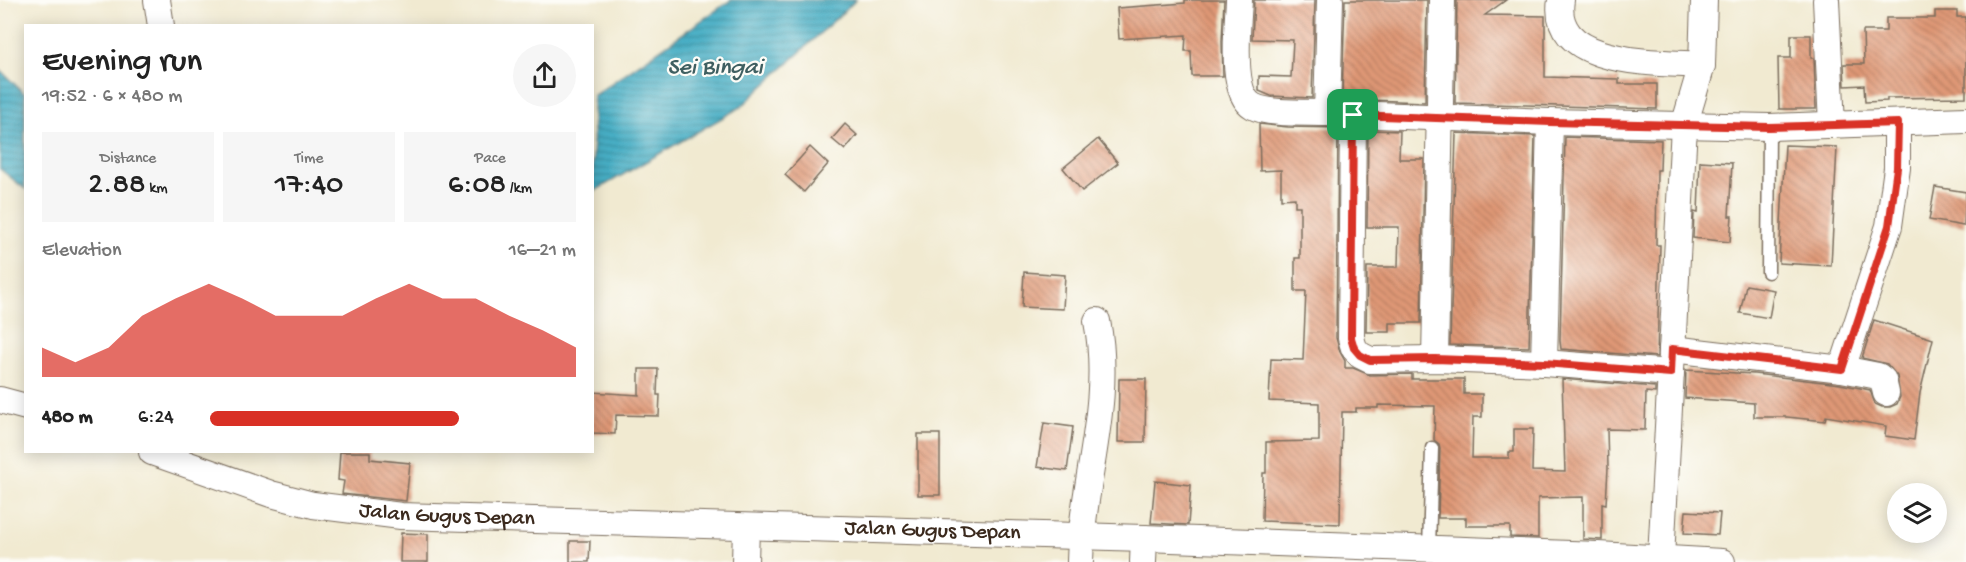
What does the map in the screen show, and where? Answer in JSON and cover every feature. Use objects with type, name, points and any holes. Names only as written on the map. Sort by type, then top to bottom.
[{"type":"street","points":[[157,0],[161,24]]},
{"type":"street","points":[[1239,0],[1238,80],[1245,100],[1254,107],[1281,112],[1769,127],[1966,120]]},
{"type":"street","points":[[1327,113],[1330,0]]},
{"type":"street","points":[[1435,359],[1442,0]]},
{"type":"street","points":[[1561,0],[1562,19],[1567,31],[1593,52],[1615,59],[1702,65]]},
{"type":"street","points":[[1662,558],[1684,126],[1702,65],[1704,0]]},
{"type":"street","points":[[1826,0],[1832,125]]},
{"type":"street","points":[[1353,115],[1351,338],[1354,348],[1360,355],[1370,360],[1435,359],[1544,363],[1672,361],[1842,369],[1878,376],[1883,380],[1886,393]]},
{"type":"street","points":[[1544,363],[1550,122]]},
{"type":"street","points":[[1842,369],[1889,226],[1897,168],[1898,123]]},
{"type":"street","points":[[1080,550],[1102,388],[1102,345],[1097,321]]},
{"type":"street","name":"Jalan Gugus Depan","points":[[155,453],[271,494],[313,506],[401,516],[746,527],[1080,550],[1598,559],[1662,558],[1722,562]]},
{"type":"street","points":[[745,562],[746,527]]},
{"type":"lane","points":[[1768,272],[1769,127]]},
{"type":"lane","points":[[1429,555],[1432,448]]},
{"type":"water","name":"Sei Bingai","points":[[731,0],[856,0],[741,107],[594,191],[594,95]]},
{"type":"water","points":[[0,70],[24,93],[24,188],[0,169]]},
{"type":"building","points":[[1185,0],[1224,0],[1223,76],[1192,76],[1191,51],[1185,51],[1186,35],[1119,39],[1117,8],[1185,3]]},
{"type":"building","points":[[1254,0],[1315,0],[1312,98],[1271,96],[1259,91],[1259,76],[1291,77],[1293,40],[1252,39]]},
{"type":"building","points":[[1345,0],[1427,0],[1425,102],[1342,99]]},
{"type":"building","points":[[1457,0],[1506,0],[1485,15],[1545,16],[1545,77],[1619,79],[1619,84],[1657,84],[1657,109],[1455,103]]},
{"type":"building","points":[[1935,11],[1957,11],[1957,17],[1966,17],[1966,97],[1887,98],[1887,101],[1865,102],[1864,85],[1845,86],[1844,64],[1864,64],[1863,31],[1886,31],[1886,18],[1935,18]]},
{"type":"building","points":[[1791,35],[1811,35],[1816,109],[1779,109],[1778,58],[1791,58]]},
{"type":"building","points":[[845,124],[857,135],[845,150],[832,139]]},
{"type":"building","points":[[1259,124],[1338,128],[1336,338],[1345,361],[1345,368],[1353,368],[1370,375],[1412,374],[1412,379],[1464,379],[1464,394],[1482,394],[1482,417],[1473,417],[1472,458],[1509,458],[1509,452],[1514,452],[1514,429],[1533,429],[1532,471],[1565,472],[1562,379],[1655,387],[1655,393],[1646,392],[1645,430],[1607,429],[1608,468],[1606,504],[1602,503],[1602,540],[1583,539],[1583,497],[1538,498],[1538,538],[1510,537],[1510,526],[1466,526],[1466,518],[1438,518],[1440,448],[1434,440],[1435,406],[1378,405],[1378,408],[1356,408],[1356,412],[1342,412],[1340,524],[1262,521],[1266,442],[1319,441],[1319,403],[1269,401],[1271,359],[1303,360],[1306,291],[1295,291],[1295,258],[1300,258],[1300,206],[1295,206],[1295,198],[1281,199],[1281,170],[1260,171]]},
{"type":"building","points":[[1368,130],[1400,131],[1399,159],[1424,159],[1421,323],[1390,323],[1390,332],[1366,332],[1367,267],[1398,267],[1399,227],[1367,227]]},
{"type":"building","points":[[1456,133],[1535,136],[1529,347],[1450,345]]},
{"type":"building","points":[[1565,137],[1661,140],[1660,170],[1657,170],[1656,245],[1660,245],[1657,357],[1561,349]]},
{"type":"building","points":[[1098,139],[1118,163],[1082,191],[1063,168]]},
{"type":"building","points":[[1785,145],[1837,147],[1831,266],[1779,263]]},
{"type":"building","points":[[810,147],[828,164],[804,192],[785,175]]},
{"type":"building","points":[[1700,161],[1732,163],[1730,242],[1693,238],[1694,212],[1698,213]]},
{"type":"building","points":[[1935,187],[1966,192],[1964,226],[1929,220]]},
{"type":"building","points":[[1024,272],[1065,275],[1063,309],[1022,307]]},
{"type":"building","points":[[1746,285],[1774,290],[1769,318],[1740,313]]},
{"type":"building","points":[[1874,320],[1933,339],[1920,393],[1914,440],[1885,436],[1886,426],[1826,416],[1825,421],[1787,417],[1754,417],[1754,403],[1685,398],[1686,370],[1754,374],[1840,384],[1870,390],[1875,404],[1890,407],[1897,404],[1900,397],[1897,376],[1887,364],[1862,358]]},
{"type":"building","points":[[639,369],[658,369],[659,416],[616,415],[615,434],[594,433],[594,392],[639,395]]},
{"type":"building","points":[[1119,379],[1146,379],[1145,442],[1118,442]]},
{"type":"building","points":[[1044,423],[1073,427],[1067,471],[1037,467]]},
{"type":"building","points":[[918,434],[940,434],[940,495],[918,495]]},
{"type":"building","points":[[340,453],[370,453],[370,459],[410,463],[406,501],[342,494],[344,481],[338,480]]},
{"type":"building","points":[[1155,481],[1191,485],[1188,525],[1151,523]]},
{"type":"building","points":[[1686,511],[1720,513],[1718,535],[1684,533]]},
{"type":"building","points":[[401,533],[428,534],[428,562],[400,562]]},
{"type":"building","points":[[570,541],[590,541],[589,562],[570,562]]},
{"type":"route","points":[[1353,115],[1769,127],[1898,123],[1897,168],[1889,226],[1842,369],[1672,349],[1671,373],[1544,363],[1435,359],[1370,360],[1360,355],[1354,348],[1351,338],[1353,115]]}]
